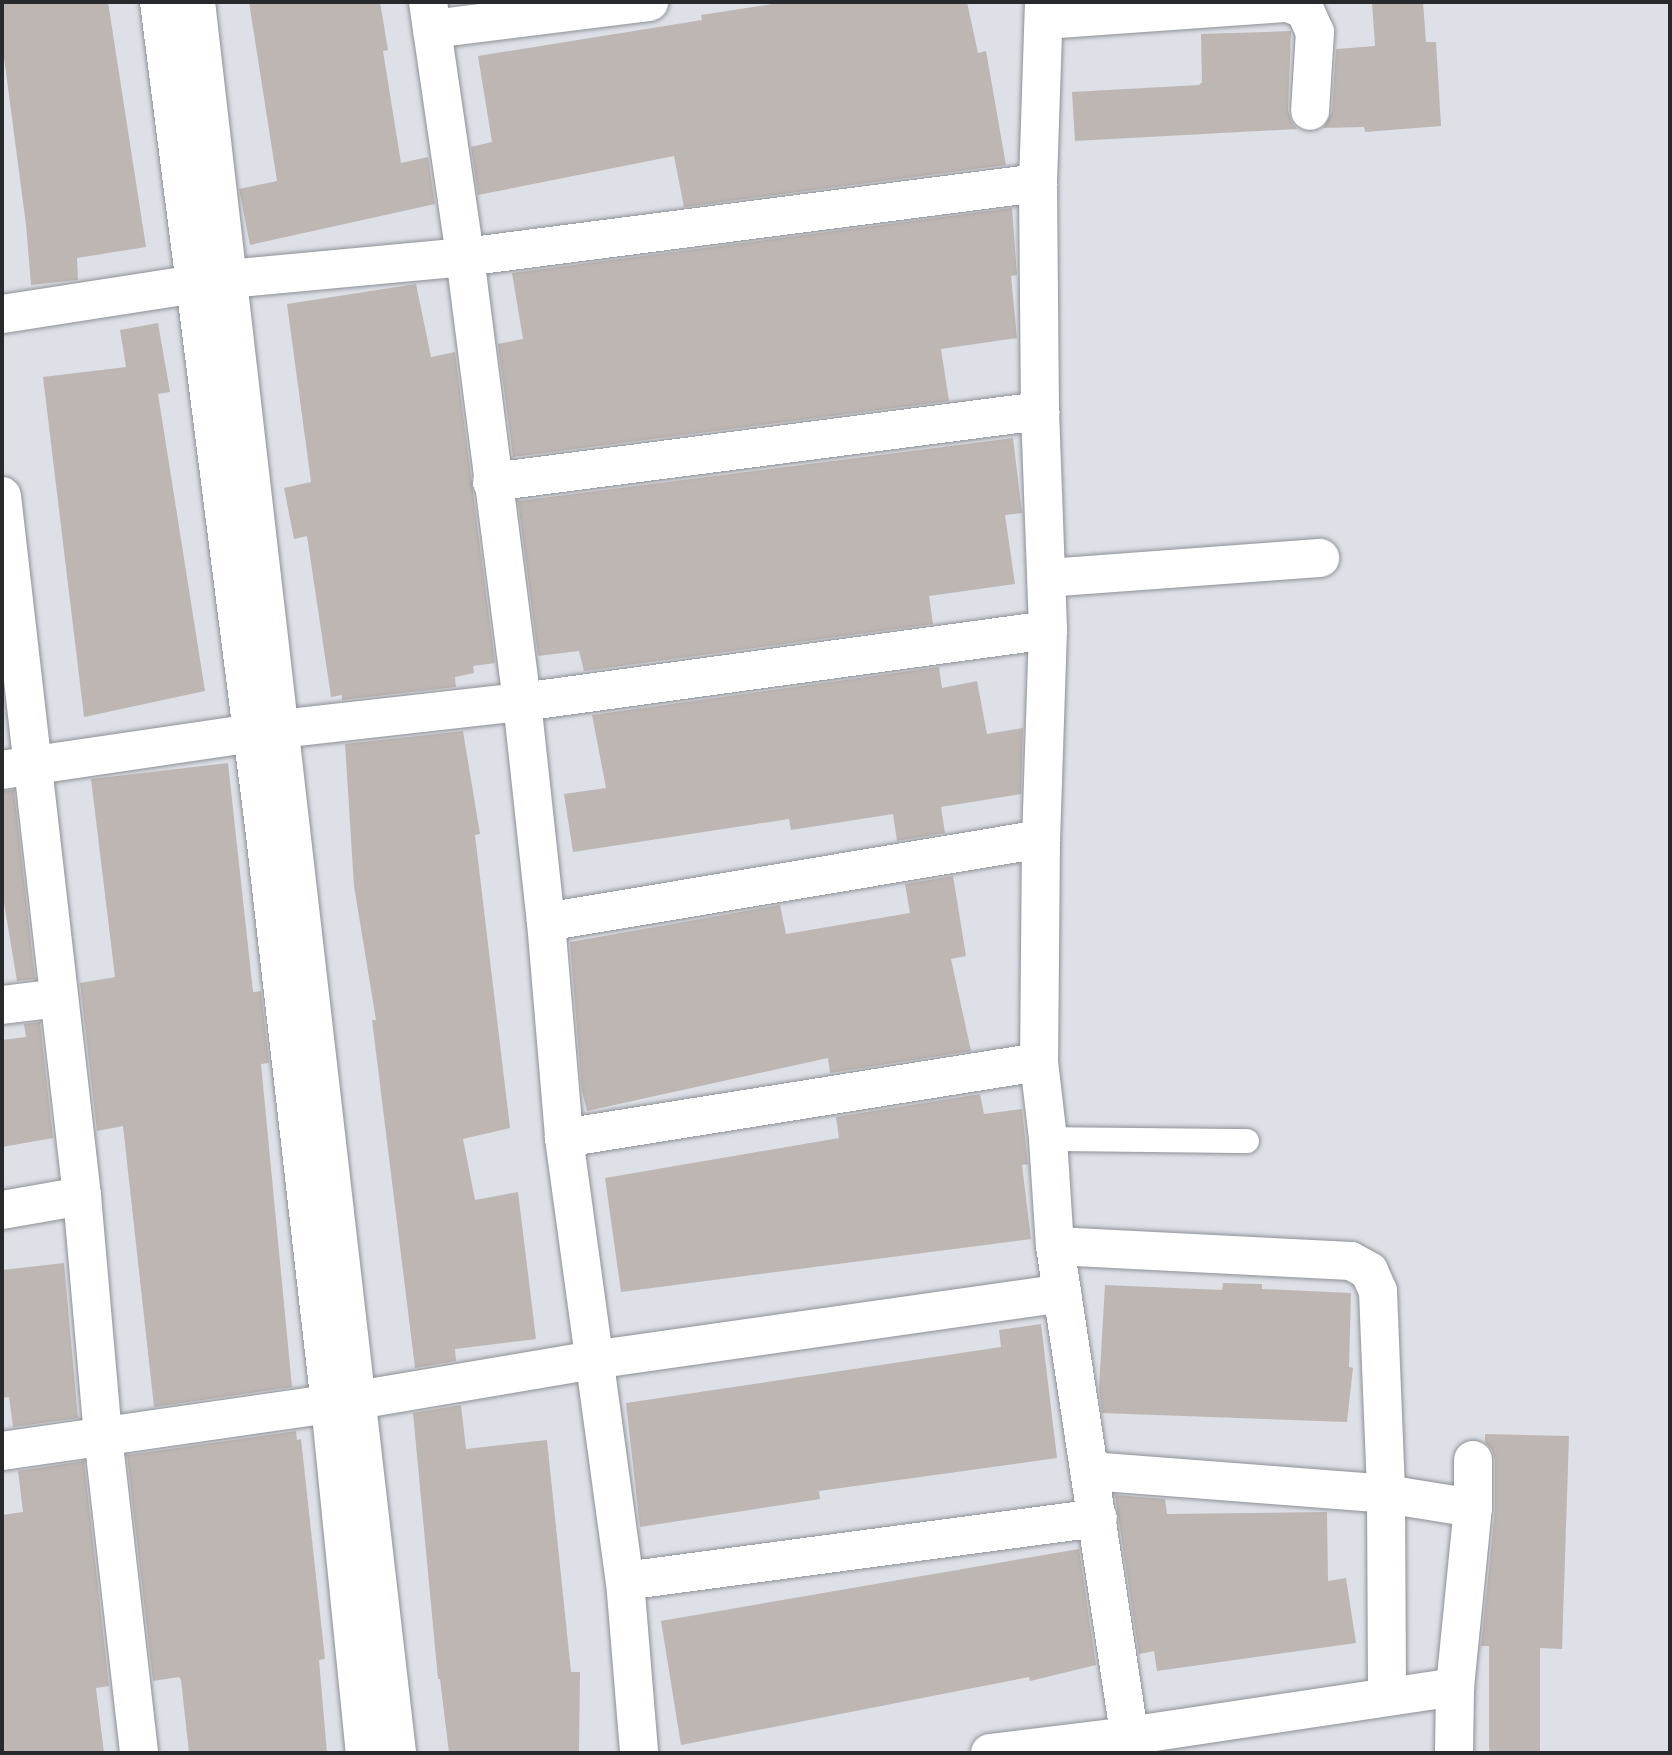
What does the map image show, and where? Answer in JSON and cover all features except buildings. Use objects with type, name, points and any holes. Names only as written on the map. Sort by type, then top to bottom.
[{"type":"street","points":[[159,2],[211,283],[277,824],[375,1697],[397,1753]]},
{"type":"street","points":[[196,2],[211,283]]},
{"type":"street","points":[[639,1753],[625,1581],[565,1138],[546,922],[522,702],[465,257],[430,15],[649,2]]},
{"type":"street","points":[[1130,1745],[1055,1246],[1048,1139],[1039,1062],[1041,839],[1048,629],[1041,411],[1038,183],[1044,11],[1288,3],[1305,10],[1315,32],[1310,111]]},
{"type":"street","points":[[2,314],[211,283],[465,257],[1038,183]]},
{"type":"street","points":[[492,482],[1041,411]]},
{"type":"street","points":[[2,496],[17,768],[60,998],[82,1196],[103,1436],[139,1753]]},
{"type":"street","points":[[1046,578],[1320,558]]},
{"type":"street","points":[[17,768],[266,731],[522,702],[1048,629]]},
{"type":"street","points":[[546,922],[1041,839]]},
{"type":"street","points":[[2,1005],[60,998]]},
{"type":"street","points":[[565,1138],[1039,1062]]},
{"type":"street","points":[[2,1210],[82,1196]]},
{"type":"street","points":[[1055,1246],[1351,1261],[1369,1271],[1378,1291],[1385,1494],[1387,1696]]},
{"type":"street","points":[[2,1451],[343,1402],[593,1360],[1062,1293]]},
{"type":"street","points":[[1454,1753],[1455,1687],[1473,1508],[1473,1460]]},
{"type":"street","points":[[1090,1471],[1385,1494],[1473,1508]]},
{"type":"street","points":[[625,1581],[1098,1518]]},
{"type":"street","points":[[990,1753],[1130,1745],[1387,1696],[1455,1687]]},
{"type":"street","points":[[365,1753],[375,1697]]},
{"type":"lane","points":[[1048,1139],[1247,1141]]}]
